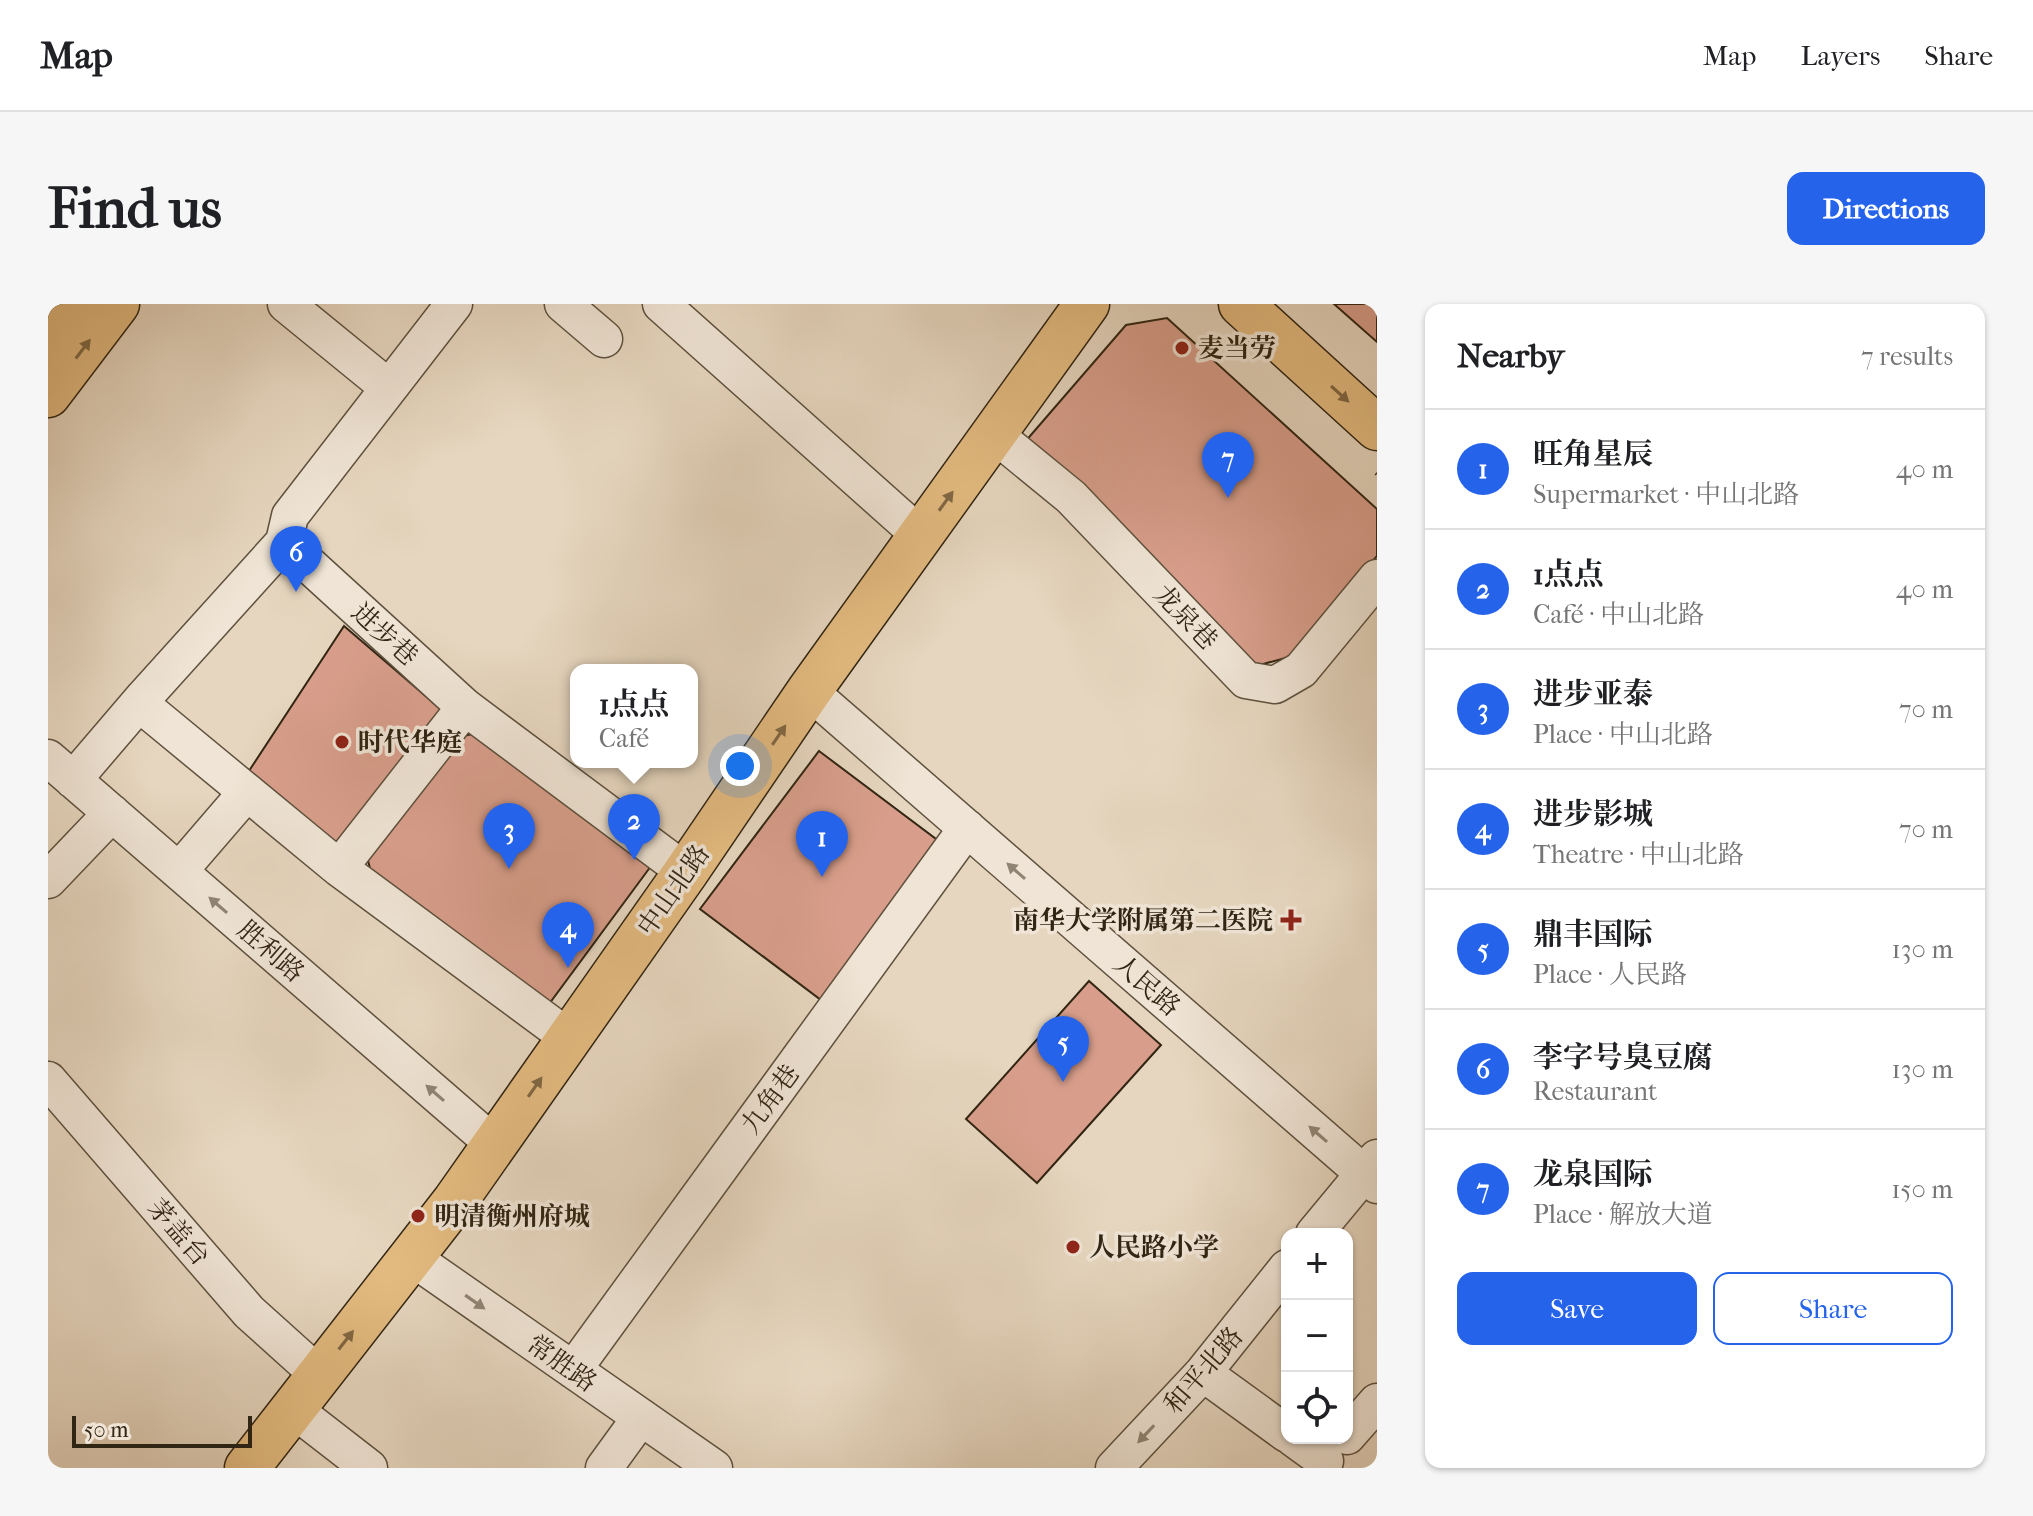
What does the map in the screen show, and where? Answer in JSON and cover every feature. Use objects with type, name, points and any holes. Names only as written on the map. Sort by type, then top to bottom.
[{"type":"main road","points":[[48,341],[77,304]]},
{"type":"main road","points":[[48,395],[117,304]]},
{"type":"main road","name":"中山北路","points":[[247,1468],[411,1257],[494,1144],[809,691],[1087,304]]},
{"type":"main road","points":[[1241,304],[1377,428]]},
{"type":"main road","points":[[1281,304],[1377,389]]},
{"type":"street","points":[[286,304],[389,388]]},
{"type":"street","points":[[61,769],[139,703],[284,542],[290,516],[454,304]]},
{"type":"street","points":[[563,304],[604,339]]},
{"type":"street","points":[[661,304],[921,536]]},
{"type":"street","name":"龙泉巷","points":[[994,434],[1071,497],[1246,680],[1275,685],[1301,670],[1377,578]]},
{"type":"street","name":"进步巷","points":[[284,542],[465,707],[686,872]]},
{"type":"street","name":"人民路","points":[[809,691],[1372,1172]]},
{"type":"street","points":[[139,703],[339,868],[569,1038]]},
{"type":"street","points":[[339,868],[465,707]]},
{"type":"street","name":"胜利路","points":[[61,769],[494,1144]]},
{"type":"street","points":[[179,871],[247,792]]},
{"type":"street","points":[[48,880],[112,813]]},
{"type":"street","name":"九角巷","points":[[573,1370],[967,828]]},
{"type":"street","name":"茅盖台","points":[[48,1080],[249,1312],[306,1392],[369,1468]]},
{"type":"street","points":[[1320,1228],[1372,1172]]},
{"type":"street","name":"常胜路","points":[[411,1257],[714,1468]]},
{"type":"street","name":"和平北路","points":[[1114,1468],[1203,1373],[1281,1276]]},
{"type":"street","points":[[1203,1373],[1281,1430]]},
{"type":"street","points":[[1312,1444],[1335,1451],[1377,1402]]},
{"type":"street","points":[[604,1468],[641,1417]]},
{"type":"building","points":[[1334,304],[1377,304],[1377,342]]},
{"type":"building","points":[[1167,318],[1377,509],[1377,556],[1289,657],[1256,666],[1024,443],[1126,325]]},
{"type":"building","name":"时代华庭","points":[[344,626],[442,710],[336,845],[247,774]]},
{"type":"building","points":[[472,734],[651,866],[549,1004],[371,872],[367,857],[459,737]]},
{"type":"building","points":[[819,751],[944,845],[825,1003],[700,909]]},
{"type":"building","points":[[1089,981],[1161,1045],[1037,1183],[966,1119]]},
{"type":"place","name":"麦当劳","points":[[1182,348]]},
{"type":"place","name":"龙泉国际","points":[[1228,498]]},
{"type":"place","name":"李字号臭豆腐","points":[[296,592]]},
{"type":"place","name":"时代华庭","points":[[342,742]]},
{"type":"place","name":"1点点","points":[[634,860]]},
{"type":"place","name":"进步亚泰","points":[[509,869]]},
{"type":"place","name":"旺角星辰","points":[[822,877]]},
{"type":"place","name":"南华大学附属第二医院","points":[[1291,920]]},
{"type":"place","name":"进步影城","points":[[568,968]]},
{"type":"place","name":"鼎丰国际","points":[[1063,1082]]},
{"type":"place","name":"明清衡州府城","points":[[418,1216]]},
{"type":"place","name":"人民路小学","points":[[1073,1247]]}]
